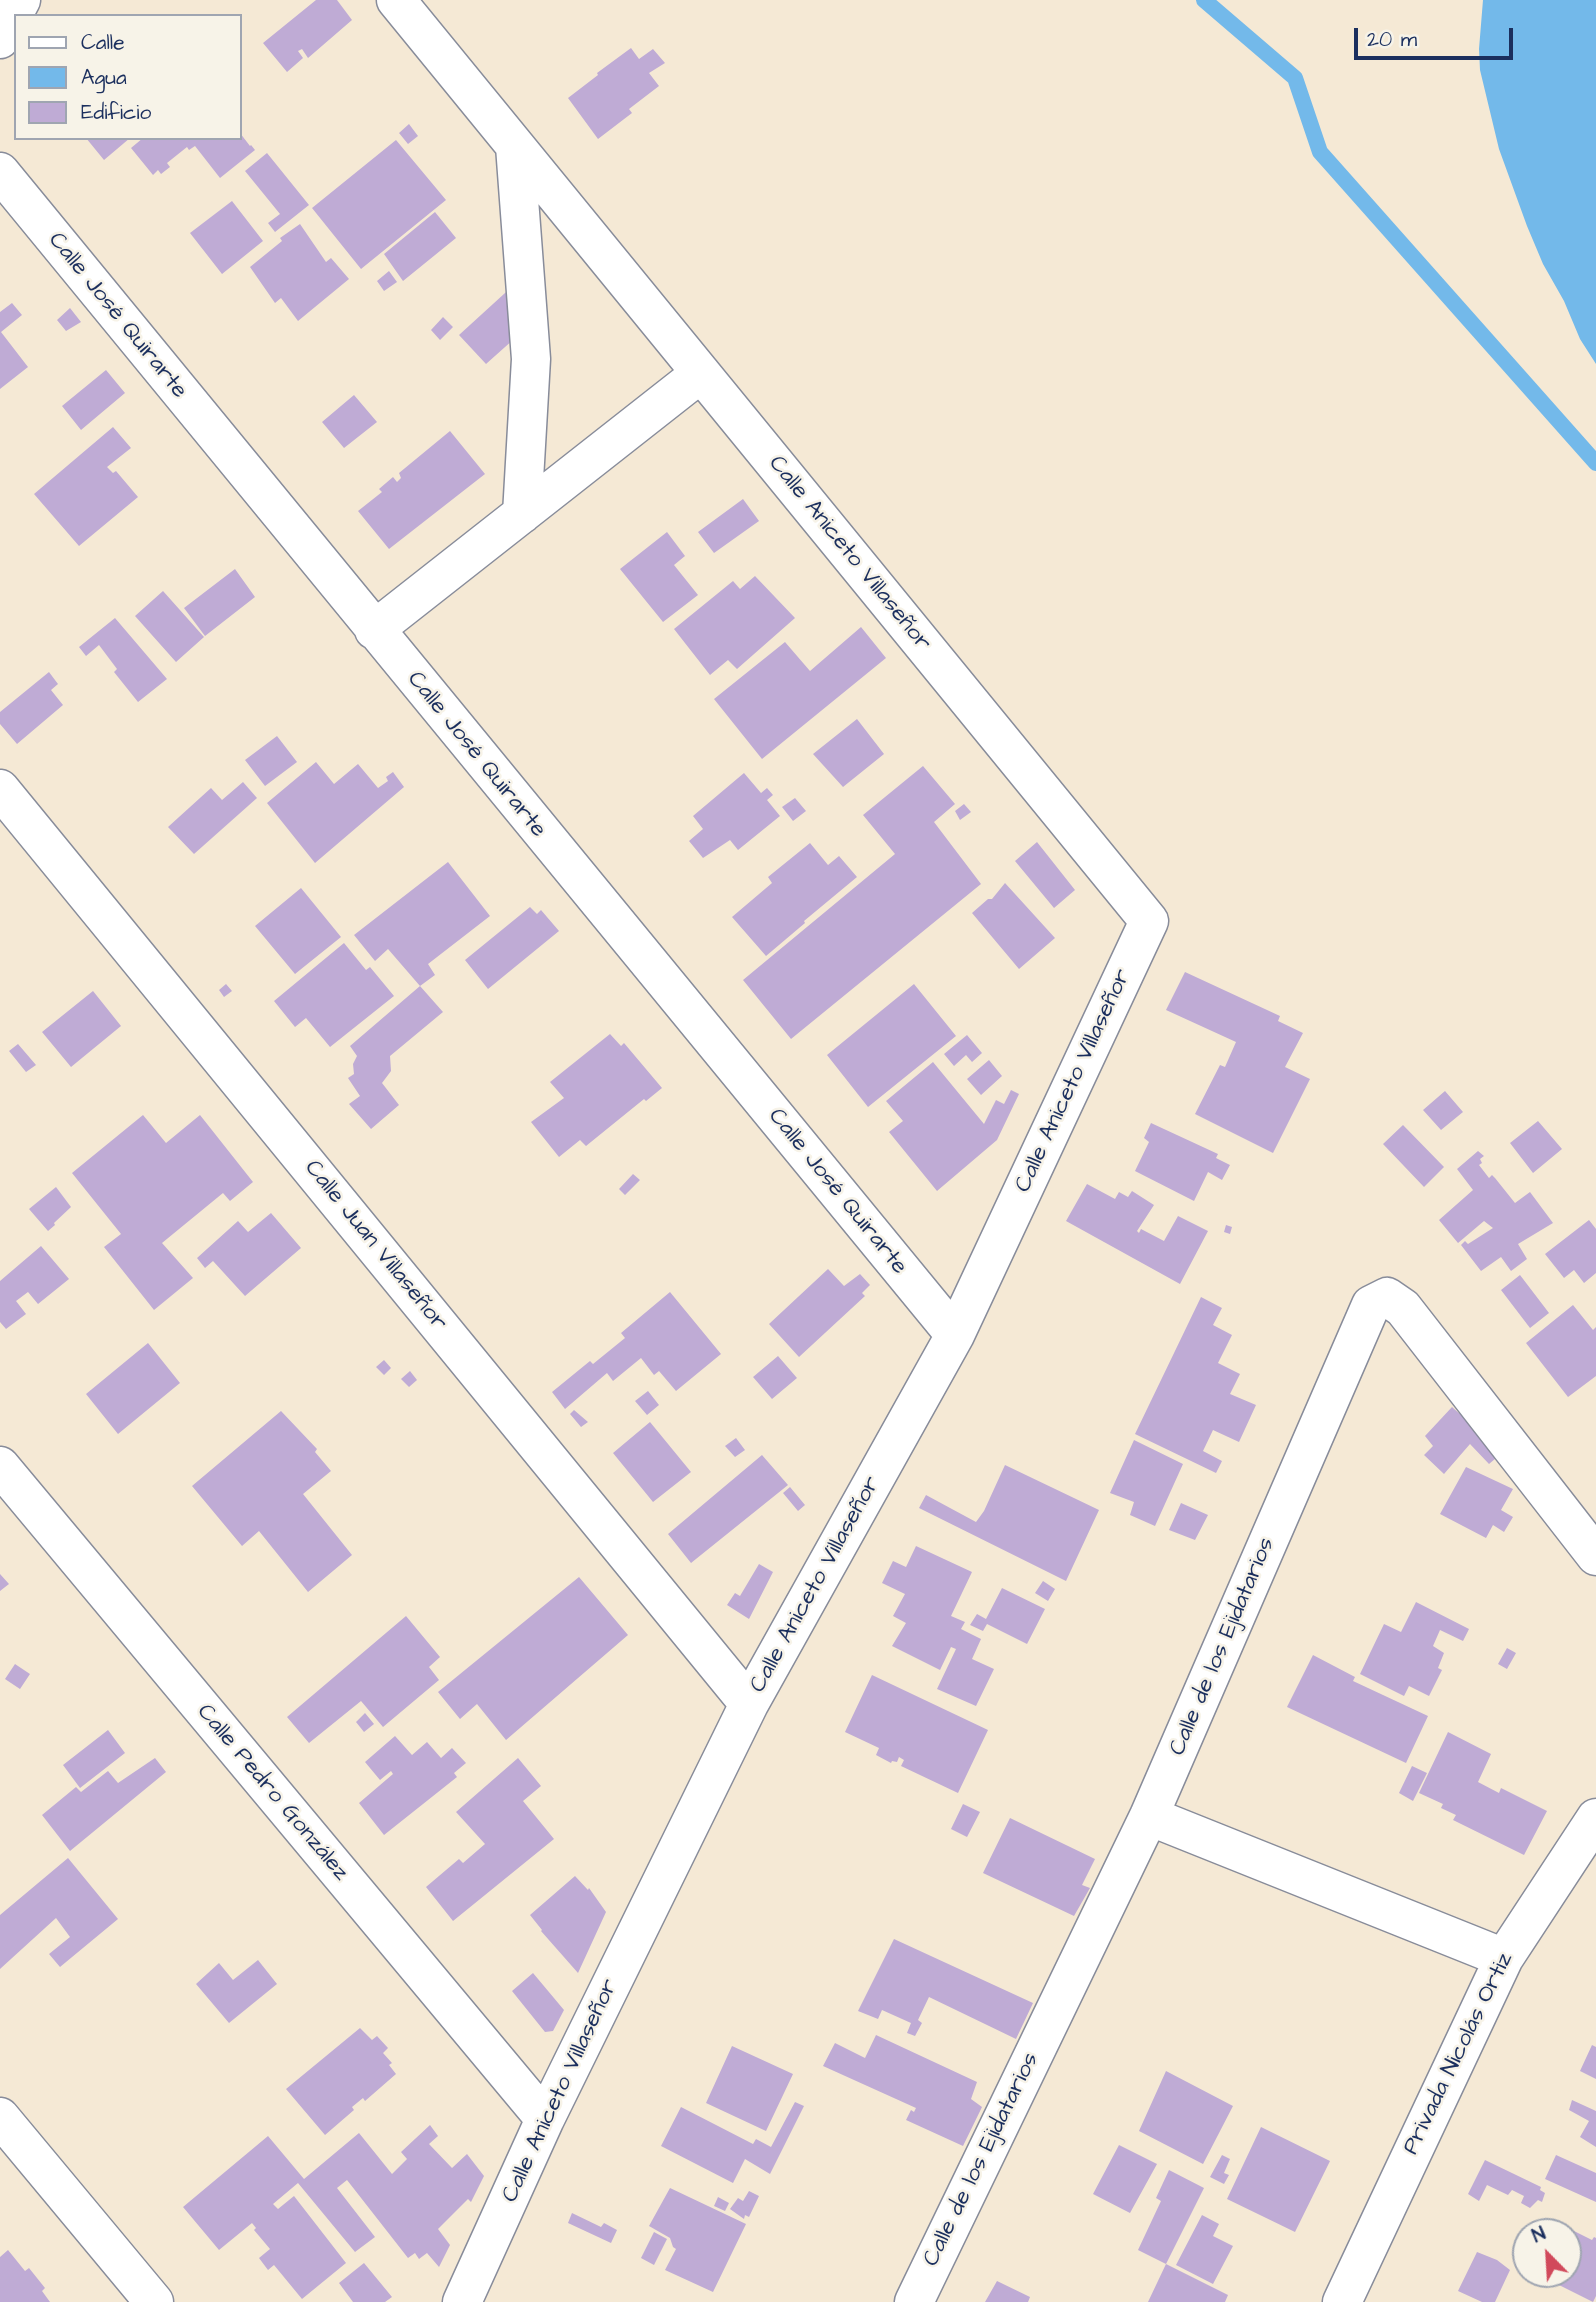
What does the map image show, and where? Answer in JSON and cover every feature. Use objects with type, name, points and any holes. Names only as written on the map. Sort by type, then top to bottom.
[{"type":"street","points":[[0,39],[21,0]]},
{"type":"street","name":"Calle Aniceto Villaseñor","points":[[396,0],[1149,921],[955,1335],[749,1704],[545,2119],[463,2302]]},
{"type":"street","points":[[515,146],[531,359],[522,514]]},
{"type":"street","name":"Calle José Quirarte","points":[[0,172],[955,1335]]},
{"type":"street","points":[[374,630],[701,373]]},
{"type":"street","name":"Calle Juan Villaseñor","points":[[0,789],[749,1704]]},
{"type":"street","name":"Calle de los Ejidatarios","points":[[914,2302],[1149,1816],[1371,1305],[1387,1297],[1403,1308],[1596,1556]]},
{"type":"street","name":"Calle Pedro González","points":[[0,1466],[545,2119]]},
{"type":"street","points":[[1149,1816],[1504,1958]]},
{"type":"street","name":"Privada Nicolás Ortiz","points":[[1342,2302],[1504,1958],[1596,1818]]},
{"type":"street","points":[[0,2117],[154,2302]]},
{"type":"water","points":[[1483,0],[1596,0],[1596,364],[1580,339],[1564,301],[1543,264],[1499,149],[1480,70]]},
{"type":"building","points":[[316,0],[337,0],[352,20],[308,58],[302,49],[298,51],[303,58],[287,72],[263,43]]},
{"type":"building","points":[[631,48],[639,59],[653,49],[665,63],[649,73],[659,86],[629,109],[632,113],[598,139],[568,98]]},
{"type":"building","points":[[409,124],[418,136],[408,144],[399,133]]},
{"type":"building","points":[[242,136],[255,150],[220,178],[195,146],[189,150],[187,147],[167,163],[170,167],[161,174],[158,170],[153,175],[131,148],[141,140],[242,140]]},
{"type":"building","points":[[88,140],[128,140],[104,160]]},
{"type":"building","points":[[396,140],[446,200],[361,269],[312,208]]},
{"type":"building","points":[[267,153],[309,205],[275,232],[268,223],[280,214],[245,171]]},
{"type":"building","points":[[232,201],[263,241],[222,274],[190,233]]},
{"type":"building","points":[[435,212],[456,238],[403,281],[384,254]]},
{"type":"building","points":[[300,224],[326,262],[331,258],[349,279],[298,321],[281,298],[275,303],[250,267],[282,241],[280,238]]},
{"type":"building","points":[[389,271],[397,282],[384,291],[377,281]]},
{"type":"building","points":[[516,283],[542,314],[486,364],[459,335]]},
{"type":"building","points":[[12,303],[22,315],[1,332],[28,367],[0,389],[0,312]]},
{"type":"building","points":[[70,308],[81,322],[66,331],[57,320]]},
{"type":"building","points":[[443,317],[453,327],[440,340],[431,330]]},
{"type":"building","points":[[106,370],[125,393],[81,430],[62,406]]},
{"type":"building","points":[[354,395],[377,422],[344,448],[322,422]]},
{"type":"building","points":[[113,427],[131,448],[107,467],[113,473],[116,471],[138,497],[79,546],[34,494]]},
{"type":"building","points":[[450,431],[485,474],[389,549],[358,511],[382,492],[379,489],[393,477],[397,482],[401,478],[399,473]]},
{"type":"building","points":[[743,499],[759,521],[714,553],[698,532]]},
{"type":"building","points":[[667,532],[685,556],[674,565],[698,595],[663,622],[620,569]]},
{"type":"building","points":[[235,569],[255,597],[205,636],[184,608]]},
{"type":"building","points":[[755,576],[795,618],[737,669],[728,660],[710,675],[674,629],[733,581],[740,589]]},
{"type":"building","points":[[163,591],[204,637],[176,662],[135,616]]},
{"type":"building","points":[[115,618],[167,679],[138,702],[114,672],[117,669],[99,645],[86,656],[79,647]]},
{"type":"building","points":[[861,627],[886,658],[762,759],[714,699],[785,642],[810,671]]},
{"type":"building","points":[[49,672],[58,684],[51,690],[63,705],[17,744],[0,724],[0,712]]},
{"type":"building","points":[[857,719],[884,754],[843,787],[813,754]]},
{"type":"building","points":[[277,736],[297,762],[265,786],[245,760]]},
{"type":"building","points":[[316,762],[334,784],[358,764],[378,788],[388,781],[386,777],[393,772],[404,787],[315,863],[267,803]]},
{"type":"building","points":[[923,766],[955,804],[934,822],[981,884],[791,1039],[743,980],[895,854],[863,815]]},
{"type":"building","points":[[744,773],[761,793],[767,788],[773,795],[767,800],[780,816],[738,850],[730,840],[703,858],[689,841],[703,829],[693,816]]},
{"type":"building","points":[[243,782],[257,798],[194,854],[168,827],[211,788],[222,800]]},
{"type":"building","points":[[795,798],[806,811],[793,821],[782,807]]},
{"type":"building","points":[[964,804],[971,812],[960,820],[955,811]]},
{"type":"building","points":[[1037,842],[1075,890],[1054,908],[1015,861]]},
{"type":"building","points":[[810,843],[828,865],[839,856],[857,877],[766,956],[732,917],[772,883],[768,877]]},
{"type":"building","points":[[448,862],[490,916],[428,964],[435,975],[420,986],[388,949],[375,961],[354,935]]},
{"type":"building","points":[[1005,883],[1055,938],[1019,969],[972,913],[988,899],[992,899]]},
{"type":"building","points":[[301,888],[341,937],[295,974],[255,926]]},
{"type":"building","points":[[530,907],[537,914],[541,910],[559,931],[488,989],[465,960]]},
{"type":"building","points":[[344,943],[366,970],[370,967],[394,996],[330,1047],[306,1018],[295,1027],[274,1001]]},
{"type":"building","points":[[1185,972],[1280,1016],[1278,1021],[1303,1033],[1285,1067],[1310,1079],[1273,1153],[1195,1114],[1220,1065],[1225,1067],[1236,1042],[1166,1010]]},
{"type":"building","points":[[226,984],[232,991],[224,997],[219,990]]},
{"type":"building","points":[[914,984],[956,1036],[868,1107],[827,1055]]},
{"type":"building","points":[[420,986],[443,1012],[390,1056],[391,1071],[382,1083],[399,1105],[371,1129],[349,1104],[360,1096],[348,1078],[354,1074],[353,1064],[357,1056],[350,1046]]},
{"type":"building","points":[[93,991],[121,1026],[71,1067],[42,1032]]},
{"type":"building","points":[[610,1034],[621,1046],[624,1043],[662,1088],[646,1101],[644,1099],[586,1146],[580,1140],[559,1157],[531,1122],[564,1098],[550,1082]]},
{"type":"building","points":[[967,1035],[982,1053],[972,1062],[966,1055],[954,1066],[944,1054]]},
{"type":"building","points":[[18,1044],[36,1065],[26,1072],[9,1051]]},
{"type":"building","points":[[989,1060],[1002,1076],[981,1095],[967,1079]]},
{"type":"building","points":[[933,1062],[984,1124],[996,1100],[1004,1104],[1011,1090],[1019,1094],[997,1140],[937,1191],[889,1132],[903,1121],[886,1101]]},
{"type":"building","points":[[1445,1091],[1463,1112],[1441,1130],[1423,1110]]},
{"type":"building","points":[[143,1115],[166,1143],[200,1115],[253,1182],[230,1201],[223,1193],[162,1243],[193,1278],[154,1310],[104,1247],[121,1234],[72,1173]]},
{"type":"building","points":[[1538,1121],[1562,1149],[1533,1173],[1510,1143]]},
{"type":"building","points":[[1151,1123],[1218,1154],[1216,1158],[1230,1165],[1222,1180],[1208,1172],[1194,1201],[1135,1171],[1149,1142],[1144,1138]]},
{"type":"building","points":[[1403,1125],[1444,1167],[1424,1187],[1383,1144]]},
{"type":"building","points":[[1478,1151],[1484,1156],[1479,1165],[1489,1178],[1492,1175],[1495,1178],[1515,1203],[1530,1192],[1553,1223],[1518,1244],[1527,1259],[1511,1271],[1501,1257],[1481,1271],[1461,1245],[1465,1241],[1468,1244],[1493,1228],[1484,1221],[1458,1243],[1439,1220],[1473,1190],[1457,1169]]},
{"type":"building","points":[[633,1174],[640,1180],[625,1195],[619,1189]]},
{"type":"building","points":[[1087,1184],[1115,1199],[1119,1192],[1128,1197],[1132,1191],[1154,1205],[1137,1231],[1139,1233],[1141,1229],[1164,1241],[1178,1216],[1208,1231],[1180,1284],[1066,1221]]},
{"type":"building","points":[[56,1187],[71,1207],[48,1231],[29,1209]]},
{"type":"building","points":[[271,1213],[301,1248],[245,1296],[213,1261],[205,1268],[197,1258],[238,1221],[248,1232]]},
{"type":"building","points":[[1589,1220],[1596,1229],[1596,1273],[1584,1283],[1574,1270],[1564,1278],[1545,1254]]},
{"type":"building","points":[[1226,1225],[1232,1227],[1230,1234],[1224,1232]]},
{"type":"building","points":[[41,1246],[69,1279],[38,1304],[28,1292],[16,1301],[26,1314],[6,1329],[0,1322],[0,1281]]},
{"type":"building","points":[[828,1269],[844,1286],[860,1274],[870,1285],[862,1293],[865,1296],[799,1357],[769,1324]]},
{"type":"building","points":[[1520,1275],[1549,1313],[1530,1328],[1501,1290]]},
{"type":"building","points":[[670,1292],[721,1354],[676,1391],[659,1371],[654,1375],[641,1358],[613,1381],[607,1373],[565,1409],[552,1392],[590,1361],[593,1364],[625,1338],[621,1333]]},
{"type":"building","points":[[1201,1297],[1222,1308],[1213,1325],[1232,1335],[1218,1363],[1240,1374],[1230,1394],[1256,1405],[1239,1442],[1213,1430],[1203,1451],[1222,1461],[1216,1473],[1135,1434]]},
{"type":"building","points":[[1573,1305],[1593,1330],[1596,1327],[1596,1376],[1568,1397],[1526,1343]]},
{"type":"building","points":[[148,1343],[180,1383],[118,1434],[86,1394]]},
{"type":"building","points":[[778,1356],[797,1378],[772,1399],[753,1377]]},
{"type":"building","points":[[384,1360],[391,1368],[384,1375],[376,1367]]},
{"type":"building","points":[[410,1371],[417,1380],[409,1387],[401,1379]]},
{"type":"building","points":[[648,1391],[659,1405],[647,1415],[635,1401]]},
{"type":"building","points":[[1452,1407],[1479,1431],[1508,1448],[1489,1464],[1470,1444],[1444,1474],[1424,1455],[1433,1446],[1425,1436]]},
{"type":"building","points":[[574,1410],[588,1422],[581,1427],[570,1414]]},
{"type":"building","points":[[281,1411],[317,1449],[315,1452],[331,1471],[303,1494],[352,1555],[308,1592],[259,1531],[242,1546],[192,1486]]},
{"type":"building","points":[[650,1422],[691,1472],[653,1502],[613,1453]]},
{"type":"building","points":[[736,1438],[745,1450],[735,1457],[725,1446]]},
{"type":"building","points":[[1134,1440],[1183,1464],[1155,1526],[1130,1515],[1134,1502],[1110,1493]]},
{"type":"building","points":[[762,1455],[788,1485],[691,1563],[668,1534]]},
{"type":"building","points":[[1005,1465],[1099,1510],[1066,1581],[919,1508],[926,1495],[976,1522],[984,1511]]},
{"type":"building","points":[[1466,1467],[1513,1489],[1501,1510],[1513,1517],[1504,1532],[1493,1525],[1486,1538],[1440,1514]]},
{"type":"building","points":[[790,1487],[805,1505],[798,1511],[783,1493]]},
{"type":"building","points":[[1181,1503],[1208,1515],[1195,1540],[1169,1530]]},
{"type":"building","points":[[916,1546],[972,1572],[951,1616],[965,1622],[961,1629],[981,1639],[972,1659],[994,1669],[976,1706],[937,1689],[956,1649],[951,1647],[940,1670],[892,1646],[906,1623],[893,1616],[905,1594],[882,1583],[893,1561],[906,1567]]},
{"type":"building","points":[[759,1564],[773,1572],[749,1619],[727,1605],[735,1593],[740,1596]]},
{"type":"building","points":[[0,1574],[9,1584],[0,1591]]},
{"type":"building","points":[[579,1577],[628,1635],[506,1740],[477,1704],[460,1719],[438,1692]]},
{"type":"building","points":[[1043,1581],[1055,1589],[1048,1601],[1035,1593]]},
{"type":"building","points":[[1002,1588],[1045,1609],[1027,1644],[987,1624],[983,1631],[970,1625],[977,1614],[986,1619]]},
{"type":"building","points":[[1416,1602],[1469,1629],[1463,1641],[1440,1630],[1433,1646],[1444,1653],[1438,1668],[1442,1670],[1429,1696],[1409,1686],[1404,1696],[1360,1674],[1384,1624],[1401,1632]]},
{"type":"building","points":[[406,1616],[440,1657],[429,1667],[439,1680],[383,1727],[361,1701],[309,1743],[287,1717]]},
{"type":"building","points":[[1507,1648],[1516,1653],[1507,1669],[1498,1664]]},
{"type":"building","points":[[1313,1655],[1355,1677],[1353,1681],[1428,1716],[1406,1763],[1287,1707]]},
{"type":"building","points":[[15,1664],[30,1674],[20,1689],[5,1679]]},
{"type":"building","points":[[872,1675],[988,1730],[958,1793],[901,1766],[904,1760],[899,1757],[897,1762],[891,1763],[876,1755],[879,1748],[845,1732]]},
{"type":"building","points":[[365,1713],[374,1724],[364,1732],[356,1722]]},
{"type":"building","points":[[108,1730],[125,1753],[80,1788],[63,1765]]},
{"type":"building","points":[[1448,1732],[1491,1754],[1478,1782],[1499,1793],[1501,1788],[1547,1811],[1524,1855],[1453,1820],[1456,1815],[1441,1808],[1443,1804],[1419,1793]]},
{"type":"building","points":[[395,1736],[412,1755],[427,1742],[441,1758],[452,1748],[466,1763],[454,1773],[457,1777],[384,1835],[359,1803],[393,1774],[391,1771],[380,1780],[365,1762]]},
{"type":"building","points":[[155,1758],[166,1772],[70,1851],[42,1815],[76,1787],[81,1792],[108,1771],[118,1783]]},
{"type":"building","points":[[518,1758],[541,1786],[523,1801],[554,1839],[453,1921],[426,1887],[459,1859],[463,1863],[485,1844],[456,1812]]},
{"type":"building","points":[[1412,1766],[1427,1773],[1413,1801],[1399,1793]]},
{"type":"building","points":[[963,1804],[980,1812],[967,1837],[951,1829]]},
{"type":"building","points":[[1010,1818],[1095,1859],[1082,1885],[1090,1888],[1074,1916],[983,1873]]},
{"type":"building","points":[[68,1858],[118,1919],[60,1967],[49,1954],[70,1937],[56,1918],[0,1969],[0,1915]]},
{"type":"building","points":[[575,1876],[588,1890],[589,1888],[606,1912],[578,1973],[530,1915]]},
{"type":"building","points":[[894,1939],[1033,2003],[1016,2039],[929,1997],[918,2020],[922,2023],[915,2036],[907,2033],[911,2023],[882,2010],[878,2019],[858,2011]]},
{"type":"building","points":[[258,1960],[277,1984],[229,2023],[196,1984],[219,1963],[233,1980]]},
{"type":"building","points":[[533,1973],[564,2010],[553,2031],[545,2032],[512,1991]]},
{"type":"building","points":[[360,2028],[372,2040],[377,2036],[388,2048],[383,2053],[392,2063],[389,2065],[396,2074],[365,2101],[363,2098],[352,2107],[354,2110],[325,2135],[286,2089]]},
{"type":"building","points":[[876,2035],[977,2082],[971,2099],[982,2107],[963,2146],[906,2120],[911,2110],[914,2112],[916,2108],[823,2066],[835,2043],[865,2058]]},
{"type":"building","points":[[1592,2045],[1596,2047],[1596,2079],[1580,2071]]},
{"type":"building","points":[[732,2046],[793,2074],[766,2131],[706,2103]]},
{"type":"building","points":[[1166,2071],[1233,2106],[1203,2164],[1139,2131]]},
{"type":"building","points":[[1572,2100],[1596,2111],[1596,2147],[1580,2137],[1589,2121],[1569,2110]]},
{"type":"building","points":[[795,2102],[804,2106],[770,2174],[745,2159],[733,2183],[661,2146],[681,2107],[753,2144],[756,2139],[771,2147]]},
{"type":"building","points":[[430,2125],[438,2136],[429,2144],[452,2168],[467,2154],[484,2176],[471,2202],[468,2199],[438,2229],[450,2245],[439,2267],[427,2253],[419,2259],[415,2253],[408,2258],[347,2180],[337,2188],[375,2237],[355,2252],[298,2183],[273,2204],[278,2209],[294,2196],[346,2263],[302,2299],[274,2265],[268,2270],[259,2258],[270,2249],[254,2230],[256,2228],[252,2223],[219,2250],[183,2207],[268,2136],[304,2179],[359,2133],[392,2174],[407,2159],[401,2152]]},
{"type":"building","points":[[1261,2127],[1330,2161],[1295,2232],[1227,2199]]},
{"type":"building","points":[[1119,2145],[1157,2164],[1130,2213],[1093,2194]]},
{"type":"building","points":[[1222,2155],[1230,2159],[1224,2173],[1229,2175],[1224,2184],[1210,2177]]},
{"type":"building","points":[[1556,2155],[1596,2173],[1596,2202],[1545,2179]]},
{"type":"building","points":[[1485,2160],[1541,2187],[1540,2190],[1545,2193],[1542,2202],[1538,2200],[1530,2208],[1521,2203],[1524,2196],[1512,2190],[1508,2195],[1487,2185],[1479,2201],[1468,2194]]},
{"type":"building","points":[[1169,2170],[1204,2188],[1166,2264],[1138,2250],[1161,2201],[1156,2198]]},
{"type":"building","points":[[670,2188],[746,2224],[713,2292],[665,2270],[676,2249],[670,2238],[649,2226]]},
{"type":"building","points":[[749,2191],[759,2196],[749,2217],[745,2215],[744,2219],[730,2209],[738,2198],[743,2201]]},
{"type":"building","points":[[718,2197],[729,2203],[725,2211],[714,2206]]},
{"type":"building","points":[[572,2213],[601,2227],[604,2223],[617,2230],[611,2243],[568,2223]]},
{"type":"building","points":[[1202,2215],[1219,2224],[1213,2236],[1233,2246],[1213,2284],[1176,2265]]},
{"type":"building","points":[[654,2232],[667,2239],[654,2265],[641,2258]]},
{"type":"building","points":[[1582,2235],[1592,2240],[1596,2238],[1596,2296],[1593,2302],[1565,2288],[1582,2288]]},
{"type":"building","points":[[8,2250],[25,2271],[29,2268],[45,2288],[42,2291],[50,2302],[0,2302],[0,2257]]},
{"type":"building","points":[[1477,2252],[1497,2260],[1510,2270],[1495,2302],[1482,2302],[1458,2291]]},
{"type":"building","points":[[364,2263],[392,2297],[385,2302],[353,2302],[339,2283]]},
{"type":"building","points":[[1166,2264],[1228,2295],[1225,2302],[1148,2302]]},
{"type":"building","points":[[997,2281],[1030,2297],[1028,2302],[985,2302]]},
{"type":"waterway","points":[[1204,0],[1295,78],[1320,152],[1596,463]]}]
